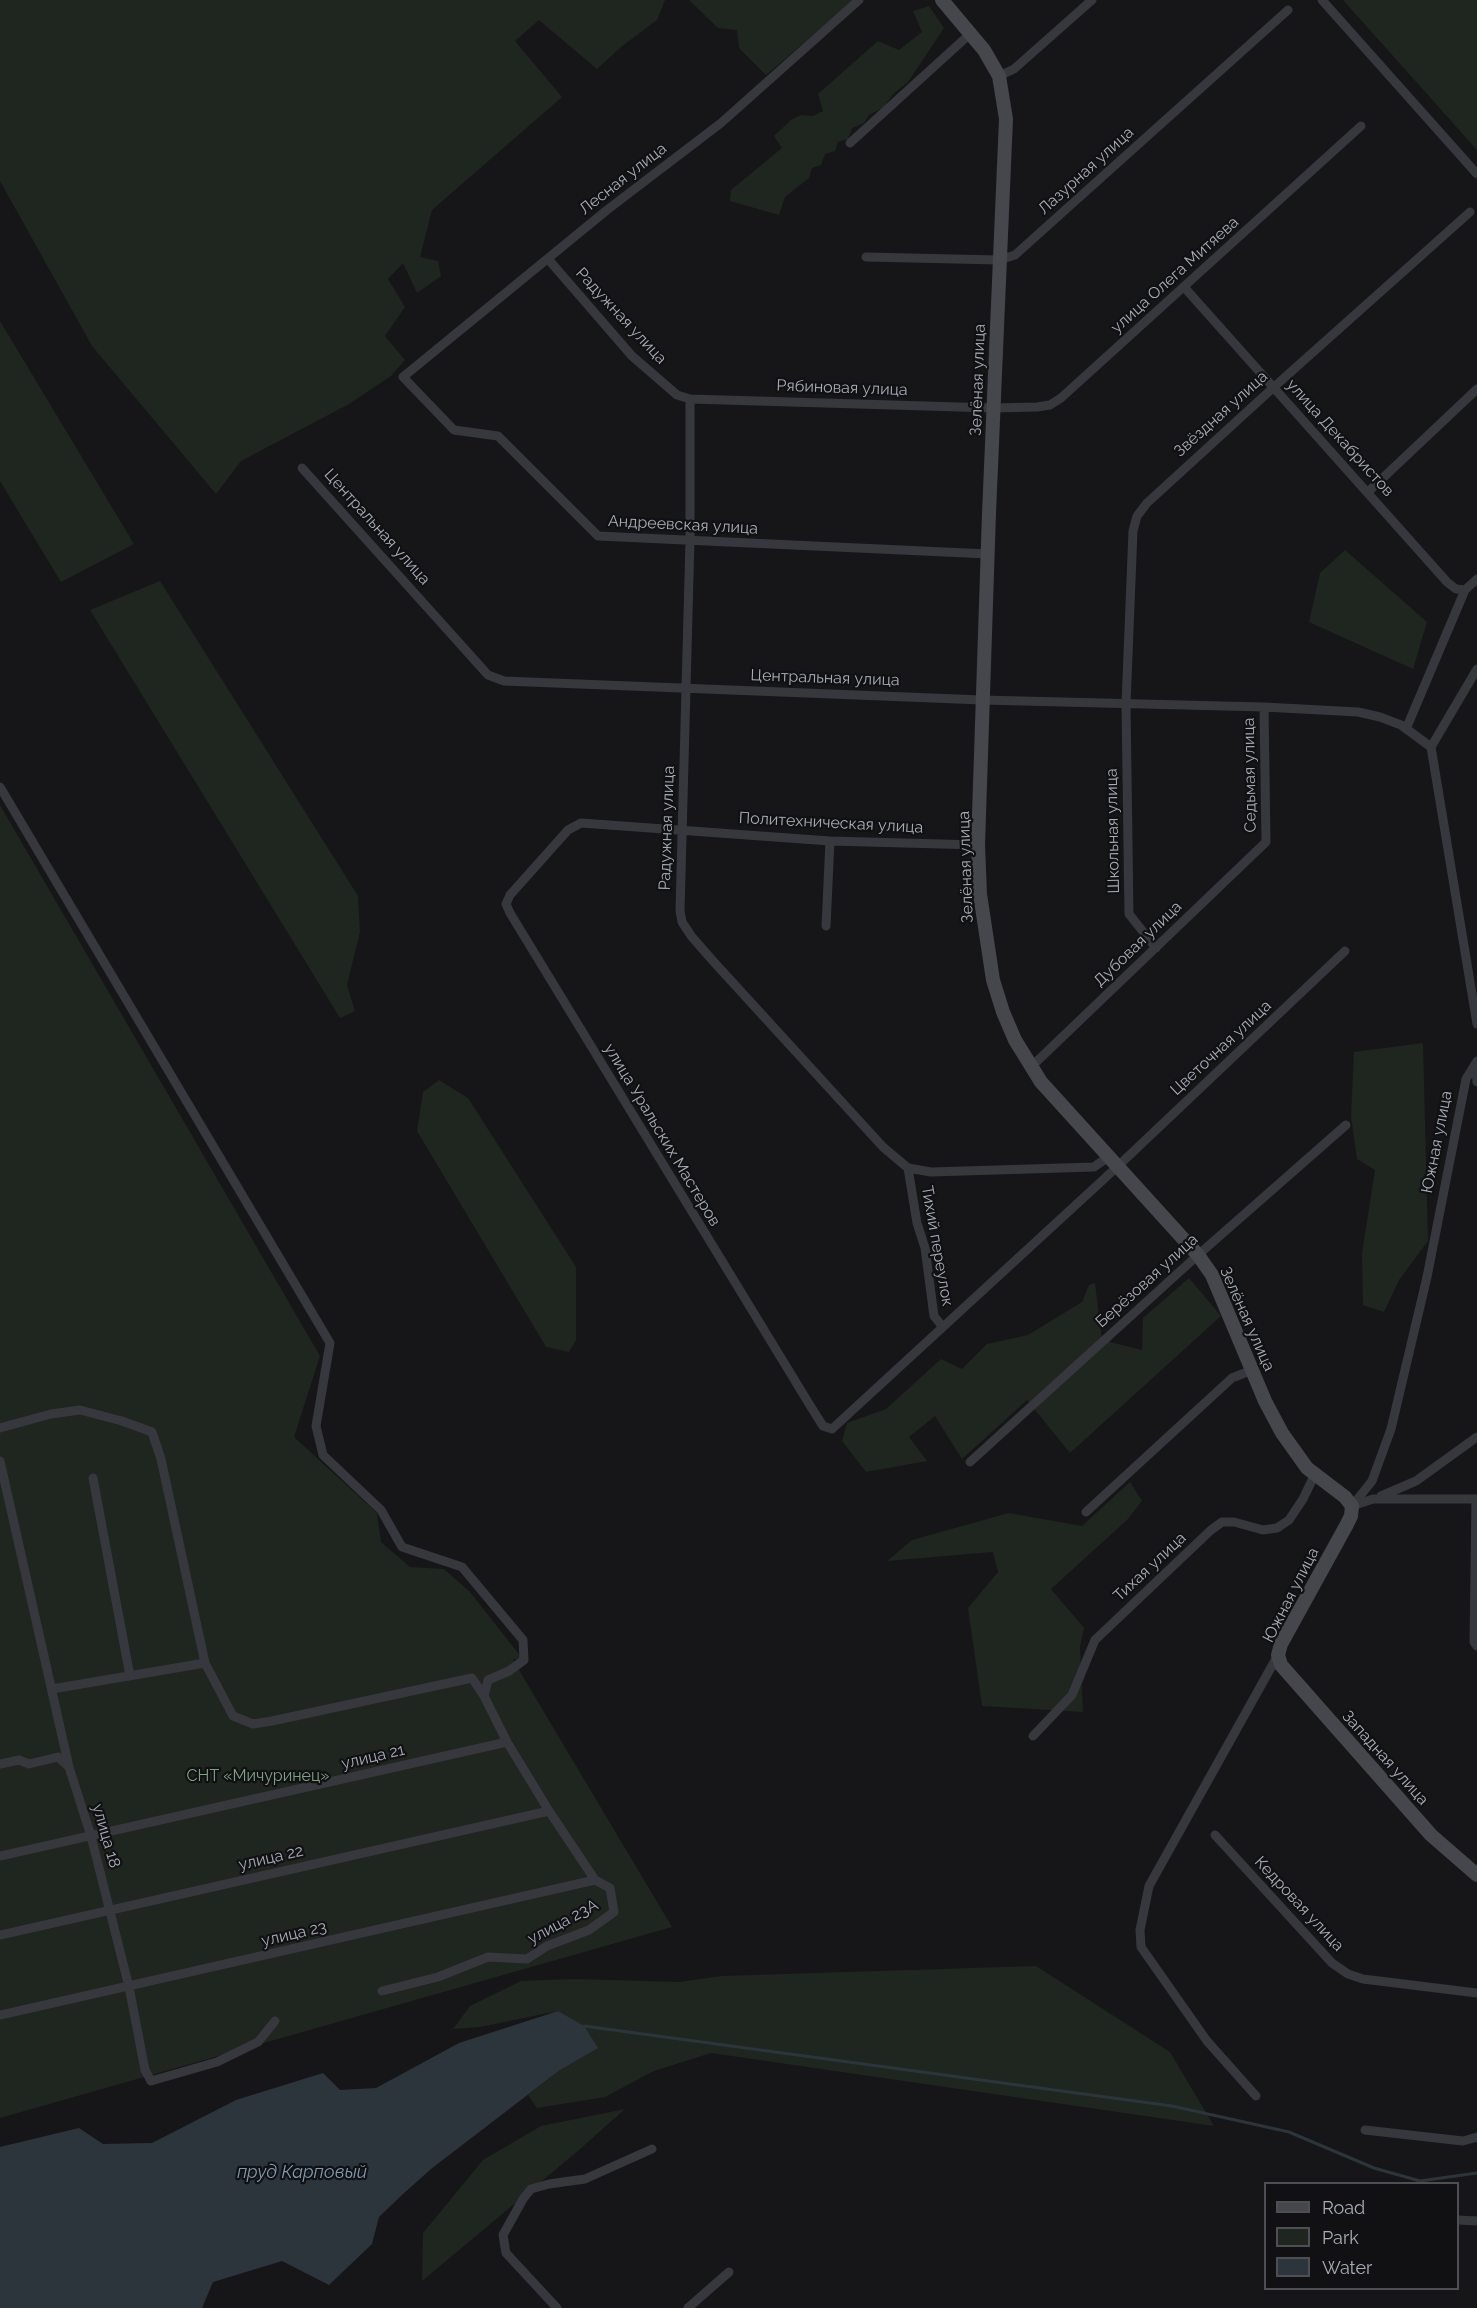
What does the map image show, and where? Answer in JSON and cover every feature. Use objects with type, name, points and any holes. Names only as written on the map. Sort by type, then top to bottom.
[{"type":"street","name":"Лесная улица","points":[[403,377],[606,210],[721,123],[859,0]]},
{"type":"street","name":"Зелёная улица","points":[[942,0],[971,33],[999,76],[1006,119],[993,408],[978,845],[980,894],[993,980],[1015,1040],[1031,1067],[1052,1096],[1198,1255],[1212,1275],[1252,1370],[1282,1433],[1296,1455],[1315,1474],[1345,1497],[1352,1506]]},
{"type":"street","points":[[999,76],[1014,69],[1092,0]]},
{"type":"street","points":[[1322,0],[1477,174]]},
{"type":"street","name":"Лазурная улица","points":[[866,256],[999,260],[1015,255],[1288,10]]},
{"type":"street","points":[[850,142],[971,33]]},
{"type":"street","name":"улица Олега Митяева","points":[[993,408],[1037,407],[1050,405],[1061,398],[1361,126]]},
{"type":"street","name":"Звёздная улица","points":[[1126,704],[1133,531],[1137,516],[1147,503],[1274,387],[1470,212]]},
{"type":"street","name":"Радужная улица","points":[[548,259],[632,356],[677,395],[690,399],[690,540],[680,911],[682,922],[692,937],[883,1147],[908,1168]]},
{"type":"street","name":"улица Декабристов","points":[[1184,287],[1447,582],[1456,589],[1465,590]]},
{"type":"street","name":"Андреевская улица","points":[[403,377],[454,430],[498,436],[598,536],[988,554]]},
{"type":"street","points":[[1368,492],[1477,389]]},
{"type":"street","name":"Рябиновая улица","points":[[690,399],[993,408]]},
{"type":"street","name":"Центральная улица","points":[[302,468],[488,675],[504,681],[1358,712],[1380,717],[1406,729],[1431,747]]},
{"type":"street","points":[[1406,729],[1465,590],[1477,579]]},
{"type":"street","points":[[1477,669],[1431,747],[1477,1024]]},
{"type":"street","name":"Школьная улица","points":[[1126,704],[1129,914],[1156,948]]},
{"type":"street","name":"Седьмая улица","points":[[1264,707],[1266,842]]},
{"type":"street","points":[[0,787],[330,1343],[316,1426],[323,1455],[381,1510],[402,1547],[462,1567],[523,1640],[524,1660],[509,1671],[488,1680],[484,1696]]},
{"type":"street","name":"улица Уральских Мастеров","points":[[683,829],[581,823],[568,830],[510,895],[506,904],[510,913],[823,1426],[832,1429],[942,1326]]},
{"type":"street","name":"Политехническая улица","points":[[683,829],[830,841],[978,845]]},
{"type":"street","points":[[826,926],[830,841]]},
{"type":"street","name":"Дубовая улица","points":[[1031,1067],[1266,842]]},
{"type":"street","name":"Цветочная улица","points":[[942,1326],[1113,1162],[1345,951]]},
{"type":"street","points":[[1477,1063],[1477,1082]]},
{"type":"street","name":"Южная улица","points":[[1256,2096],[1207,2041],[1141,1947],[1140,1930],[1149,1886],[1278,1655],[1281,1644],[1351,1516],[1352,1506],[1372,1481],[1391,1429],[1427,1277],[1466,1079],[1477,1063]]},
{"type":"street","name":"Берёзовая улица","points":[[970,1462],[1198,1255],[1346,1125]]},
{"type":"street","points":[[908,1168],[931,1172],[1094,1167],[1113,1162]]},
{"type":"street","name":"Тихий переулок","points":[[908,1168],[917,1223],[925,1248],[934,1316],[942,1326]]},
{"type":"street","points":[[1086,1512],[1232,1378],[1252,1370]]},
{"type":"street","points":[[0,1428],[51,1414],[80,1410],[152,1432],[161,1459],[205,1663],[233,1716],[253,1724],[472,1678],[549,1811],[595,1880]]},
{"type":"street","points":[[1352,1506],[1416,1481],[1477,1437]]},
{"type":"street","name":"улица 18","points":[[0,1461],[69,1767],[91,1836],[129,1987],[145,2070],[151,2081],[217,2062],[258,2042],[275,2021]]},
{"type":"street","name":"Тихая улица","points":[[1034,1736],[1072,1695],[1095,1640],[1211,1530],[1222,1522],[1234,1522],[1263,1530],[1277,1528],[1289,1520],[1303,1499],[1315,1474]]},
{"type":"street","points":[[93,1478],[129,1676]]},
{"type":"street","points":[[1373,1499],[1477,1499],[1474,1642],[1477,1646]]},
{"type":"street","name":"Западная улица","points":[[1278,1655],[1286,1673],[1431,1835],[1477,1875]]},
{"type":"street","points":[[52,1689],[205,1663]]},
{"type":"street","name":"улица 21","points":[[0,1856],[507,1742]]},
{"type":"street","points":[[0,1764],[19,1760],[29,1764],[58,1757],[69,1767]]},
{"type":"street","name":"улица 22","points":[[0,1935],[549,1811]]},
{"type":"street","name":"Кедровая улица","points":[[1215,1836],[1332,1964],[1348,1974],[1362,1979],[1477,1993]]},
{"type":"street","name":"улица 23","points":[[0,2015],[595,1880]]},
{"type":"street","name":"улица 23А","points":[[382,1991],[438,1977],[488,1957],[527,1959],[547,1946],[589,1930],[614,1912],[610,1888],[595,1880]]},
{"type":"street","points":[[1365,2130],[1463,2141],[1477,2137]]},
{"type":"street","points":[[557,2308],[506,2253],[503,2235],[523,2199],[531,2189],[585,2179],[652,2149]]},
{"type":"street","points":[[1459,2220],[1477,2221]]},
{"type":"street","points":[[688,2308],[729,2272]]},
{"type":"green space","points":[[0,0],[665,0],[657,20],[621,47],[597,69],[539,20],[515,41],[562,97],[432,210],[420,257],[438,261],[441,276],[417,293],[403,263],[388,279],[405,307],[385,336],[405,360],[391,376],[349,404],[241,461],[216,494],[92,346],[0,181]]},
{"type":"green space","points":[[689,0],[854,0],[766,75],[739,48],[737,30],[718,28]]},
{"type":"green space","points":[[1343,0],[1477,0],[1477,150]]},
{"type":"green space","points":[[929,6],[944,28],[908,82],[893,94],[884,107],[869,115],[864,123],[852,128],[848,139],[838,142],[835,151],[825,154],[821,165],[812,168],[809,178],[785,197],[779,215],[730,201],[731,190],[782,148],[774,136],[791,120],[801,115],[813,116],[823,111],[818,94],[878,41],[899,50],[922,32],[913,11]]},
{"type":"green space","points":[[0,321],[134,544],[61,582],[0,481]]},
{"type":"green space","points":[[1345,550],[1427,622],[1413,669],[1309,622],[1320,573]]},
{"type":"green space","points":[[160,581],[358,896],[360,932],[347,985],[355,1011],[340,1018],[90,610]]},
{"type":"green space","name":"СНТ «Мичуринец»","points":[[0,805],[320,1356],[294,1437],[377,1513],[381,1542],[410,1567],[444,1569],[470,1592],[522,1658],[513,1660],[672,1927],[0,2118]]},
{"type":"green space","points":[[1423,1043],[1428,1241],[1399,1280],[1384,1312],[1363,1305],[1362,1253],[1375,1170],[1357,1159],[1351,1117],[1354,1052]]},
{"type":"green space","points":[[439,1080],[468,1098],[576,1267],[576,1340],[569,1352],[546,1347],[417,1131],[423,1092]]},
{"type":"green space","points":[[1189,1278],[1221,1316],[1070,1453],[1027,1400],[962,1459],[935,1416],[909,1437],[927,1461],[866,1472],[842,1441],[847,1423],[886,1409],[941,1359],[962,1369],[987,1344],[1028,1335],[1082,1302],[1089,1285],[1095,1283],[1102,1340],[1142,1350],[1143,1318]]},
{"type":"green space","points":[[1130,1482],[1142,1501],[1127,1520],[1051,1589],[1084,1628],[1080,1647],[1083,1712],[982,1706],[968,1608],[998,1572],[993,1552],[887,1561],[912,1540],[1009,1513],[1082,1526]]},
{"type":"green space","points":[[1036,1966],[1170,2052],[1214,2126],[711,2053],[654,2071],[605,2097],[537,2108],[528,2095],[560,2070],[558,2011],[480,2027],[453,2029],[470,2006],[521,1981],[574,1979],[679,1982],[722,1976]]},
{"type":"green space","points":[[625,2109],[422,2281],[423,2233],[483,2160],[541,2126]]},
{"type":"water","name":"пруд Карповый","points":[[558,2011],[584,2026],[598,2048],[560,2070],[431,2169],[379,2217],[372,2244],[329,2285],[282,2261],[213,2282],[202,2308],[0,2308],[0,2147],[79,2128],[103,2144],[152,2143],[236,2100],[323,2073],[340,2090],[376,2088],[459,2043]]},
{"type":"waterway","points":[[584,2026],[1172,2106],[1289,2132],[1374,2168],[1420,2181],[1477,2173]]}]
